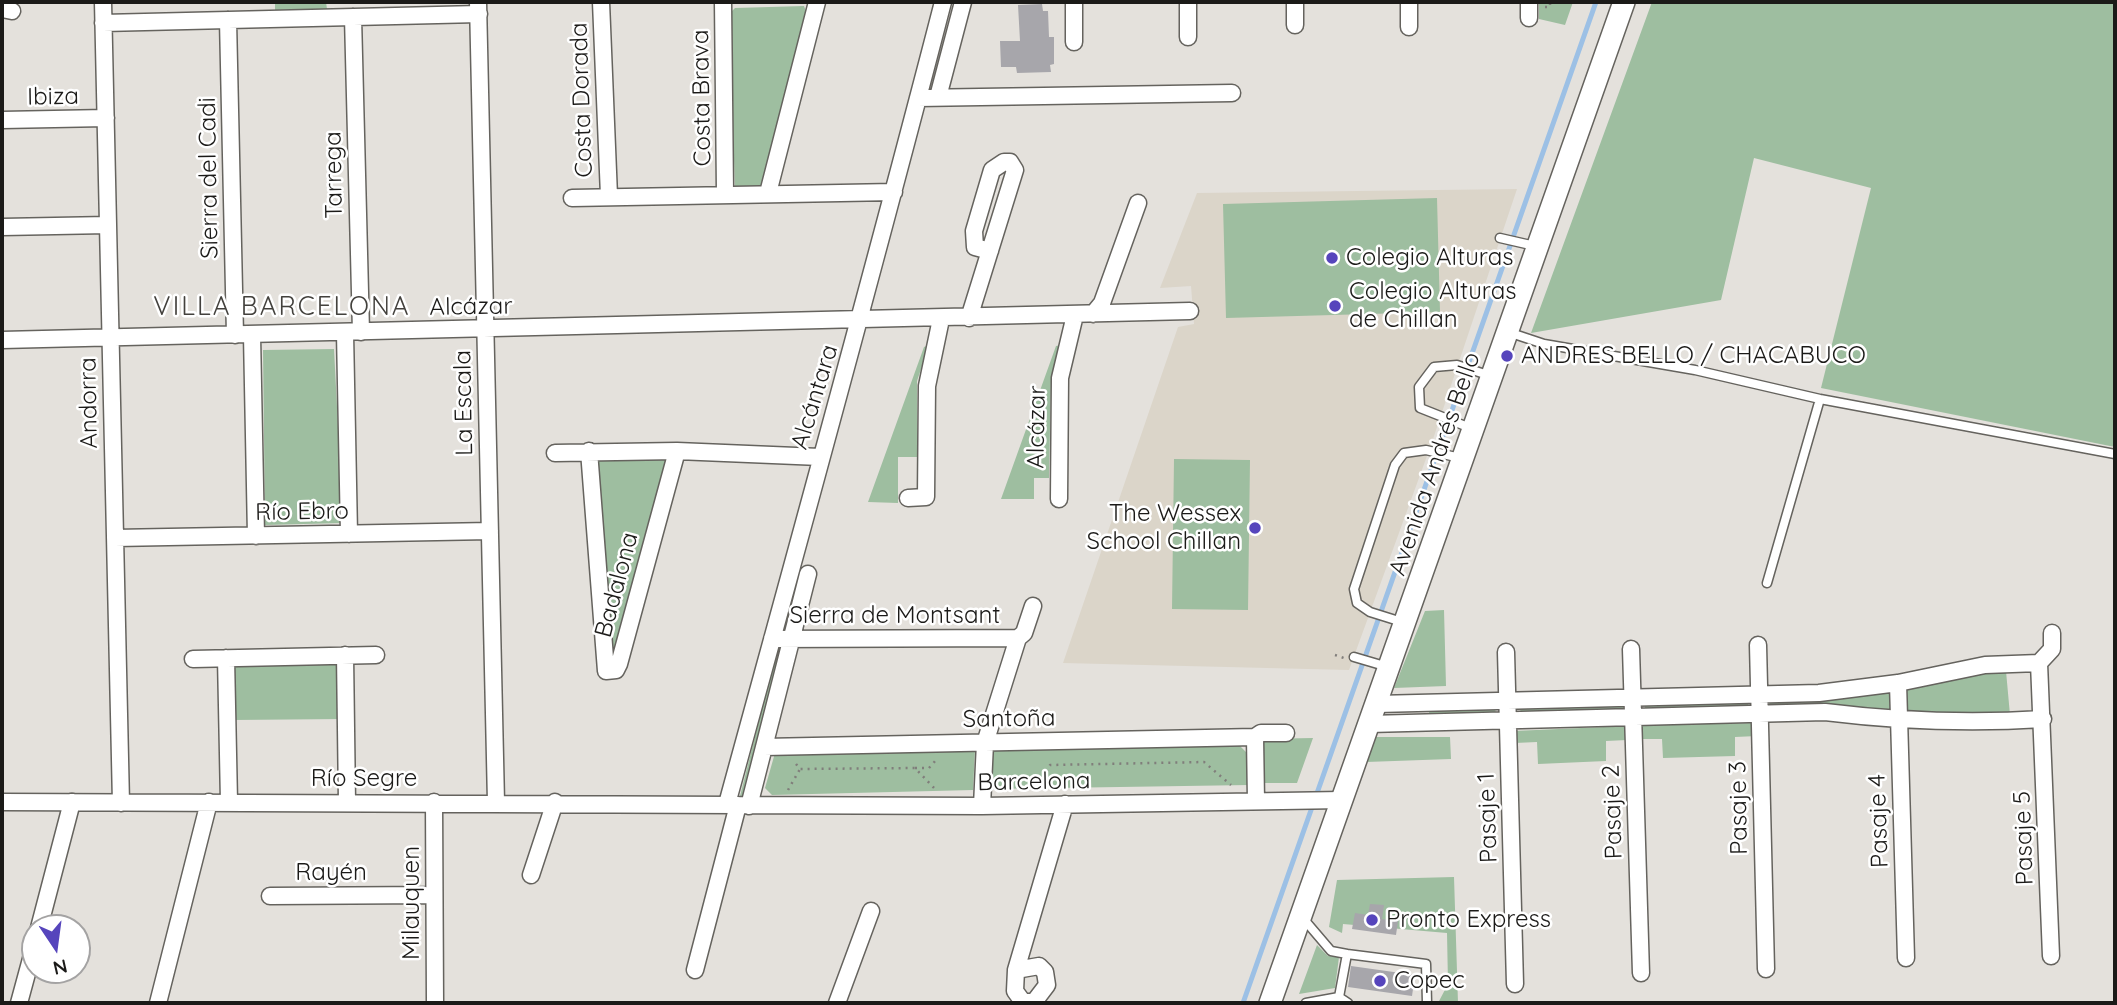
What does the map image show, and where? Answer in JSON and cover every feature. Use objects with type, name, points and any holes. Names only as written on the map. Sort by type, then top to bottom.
[{"type":"main road","name":"Avenida Andrés Bello","points":[[1270,1003],[1301,916],[1332,800],[1377,704],[1406,624],[1465,426],[1485,374],[1508,332],[1624,2]]},
{"type":"street","name":"Andorra","points":[[103,2],[121,803]]},
{"type":"street","points":[[266,2],[266,19]]},
{"type":"street","name":"Costa Dorada","points":[[601,2],[609,196]]},
{"type":"street","name":"Costa Brava","points":[[723,2],[725,194]]},
{"type":"street","points":[[768,193],[817,2]]},
{"type":"street","name":"Alcántara","points":[[695,970],[738,805],[772,639],[820,457],[861,321],[943,2]]},
{"type":"street","points":[[938,97],[963,2]]},
{"type":"street","points":[[1074,2],[1074,42]]},
{"type":"street","points":[[1188,2],[1188,37]]},
{"type":"street","points":[[1295,2],[1295,25]]},
{"type":"street","points":[[1409,2],[1409,27]]},
{"type":"street","points":[[103,23],[353,17],[479,8]]},
{"type":"street","name":"La Escala","points":[[479,8],[496,802]]},
{"type":"street","name":"Tarrega","points":[[349,534],[353,333],[353,17]]},
{"type":"street","name":"Sierra del Cadi","points":[[228,20],[256,536]]},
{"type":"street","points":[[918,98],[1232,93]]},
{"type":"street","name":"Ibiza","points":[[2,120],[106,118]]},
{"type":"street","points":[[969,318],[1015,170],[1010,162],[1004,162],[992,170],[974,231],[975,247],[989,251]]},
{"type":"street","name":"Costa Dorada","points":[[572,198],[894,192]]},
{"type":"street","points":[[1093,314],[1102,303],[1138,203]]},
{"type":"street","points":[[2,227],[108,225]]},
{"type":"street","name":"Alcázar","points":[[2,340],[1190,311]]},
{"type":"street","name":"Alcázar","points":[[1059,499],[1060,378],[1075,315]]},
{"type":"street","points":[[908,498],[926,497],[928,386],[941,319]]},
{"type":"street","name":"Badalona","points":[[589,451],[606,671],[616,670],[619,664],[677,451]]},
{"type":"street","points":[[555,453],[677,451],[820,457]]},
{"type":"street","name":"Río Ebro","points":[[115,538],[490,531]]},
{"type":"street","name":"Alcántara","points":[[738,805],[764,747],[808,574]]},
{"type":"street","name":"Sierra de Montsant","points":[[982,806],[985,743],[1018,638],[1024,633],[1033,606]]},
{"type":"street","points":[[1377,704],[1819,693],[1898,682],[1985,665],[2039,663],[2052,649],[2052,633]]},
{"type":"street","name":"Sierra de Montsant","points":[[772,639],[1018,638]]},
{"type":"street","name":"Pasaje 3","points":[[1758,645],[1766,970]]},
{"type":"street","name":"Pasaje 2","points":[[1631,649],[1641,973]]},
{"type":"street","name":"Pasaje 1","points":[[1506,652],[1515,984]]},
{"type":"street","points":[[193,659],[376,654]]},
{"type":"street","points":[[345,655],[347,802]]},
{"type":"street","points":[[226,659],[229,802]]},
{"type":"street","points":[[1369,724],[1825,712],[1899,721],[1973,723],[2043,719],[2039,663]]},
{"type":"street","name":"Pasaje 4","points":[[1898,682],[1906,958]]},
{"type":"street","name":"Pasaje 5","points":[[2043,719],[2051,956]]},
{"type":"street","name":"Santoña","points":[[764,747],[1255,737],[1261,733],[1286,733]]},
{"type":"street","points":[[1255,737],[1256,801]]},
{"type":"street","name":"Barcelona","points":[[738,805],[982,806],[1332,800]]},
{"type":"street","name":"Río Segre","points":[[2,802],[555,802],[738,805]]},
{"type":"street","points":[[43,914],[72,802]]},
{"type":"street","points":[[158,1003],[209,802]]},
{"type":"street","name":"Milauquen","points":[[434,802],[435,1003]]},
{"type":"street","points":[[531,875],[555,802]]},
{"type":"street","points":[[1016,970],[1065,804]]},
{"type":"street","name":"Rayén","points":[[270,896],[434,895]]},
{"type":"street","points":[[836,1003],[871,911]]},
{"type":"street","points":[[19,1003],[24,984]]},
{"type":"lane","points":[[1500,238],[1538,246]]},
{"type":"lane","points":[[1508,332],[1544,344],[1695,370],[1820,399],[2115,454]]},
{"type":"lane","points":[[1465,426],[1420,408],[1419,387],[1434,367],[1457,365],[1485,374]]},
{"type":"lane","points":[[1767,583],[1820,399]]},
{"type":"lane","points":[[1406,624],[1370,612],[1357,603],[1354,589],[1397,461],[1404,453],[1426,450],[1455,457]]},
{"type":"lane","points":[[1354,657],[1390,668]]},
{"type":"lane","points":[[1301,916],[1331,951],[1426,964],[1427,1003]]},
{"type":"lane","points":[[1339,997],[1346,954]]},
{"type":"lane","points":[[1306,1003],[1339,997],[1348,1003]]},
{"type":"path","points":[[781,746],[800,769]]},
{"type":"path","points":[[1035,792],[1051,765],[1205,762],[1233,787]]},
{"type":"path","points":[[800,769],[915,768],[940,794]]},
{"type":"path","points":[[784,797],[800,769]]},
{"type":"shaded area","points":[[1517,189],[1431,445],[1349,670],[1063,663],[1178,327],[1194,324],[1191,286],[1160,288],[1197,193]]},
{"type":"green space","points":[[275,2],[326,2],[327,9],[275,10]]},
{"type":"green space","points":[[1539,2],[1573,2],[1565,25],[1539,19]]},
{"type":"green space","points":[[1652,2],[2115,2],[2115,447],[1821,388],[1871,188],[1754,158],[1721,300],[1531,333]]},
{"type":"green space","points":[[804,6],[808,17],[762,189],[735,189],[729,14],[735,8]]},
{"type":"green space","name":"Colegio Alturas","points":[[1437,198],[1440,312],[1226,318],[1223,204]]},
{"type":"green space","points":[[929,345],[917,381],[917,457],[898,457],[898,503],[868,502],[924,347]]},
{"type":"green space","points":[[1061,345],[1051,378],[1049,478],[1034,478],[1034,499],[1001,499],[1056,346]]},
{"type":"green space","points":[[334,349],[343,523],[265,525],[263,350]]},
{"type":"green space","points":[[593,453],[674,455],[610,667]]},
{"type":"green space","points":[[1174,459],[1250,460],[1248,610],[1172,609]]},
{"type":"green space","points":[[1444,610],[1446,686],[1394,688],[1425,611]]},
{"type":"green space","points":[[775,658],[780,659],[745,797],[740,796]]},
{"type":"green space","points":[[341,660],[343,719],[233,720],[233,665]]},
{"type":"green space","points":[[2006,671],[2010,715],[1924,716],[1770,706],[1769,701],[1977,672]]},
{"type":"green space","points":[[1748,701],[1748,707],[1645,710],[1645,705]]},
{"type":"green space","points":[[1623,704],[1623,710],[1521,714],[1520,708]]},
{"type":"green space","points":[[1495,708],[1496,714],[1429,716],[1429,710]]},
{"type":"green space","points":[[1757,723],[1757,736],[1735,737],[1735,756],[1663,758],[1662,739],[1641,739],[1641,725]]},
{"type":"green space","points":[[1626,726],[1627,740],[1606,741],[1606,761],[1538,764],[1537,742],[1515,743],[1514,731]]},
{"type":"green space","points":[[1375,737],[1450,737],[1451,759],[1366,762]]},
{"type":"green space","points":[[1313,738],[1297,783],[1261,783],[1260,739]]},
{"type":"green space","points":[[1240,746],[1249,755],[1249,785],[990,789],[992,749]]},
{"type":"green space","points":[[975,750],[973,790],[772,795],[765,788],[775,753]]},
{"type":"green space","points":[[1454,877],[1458,1003],[1438,1003],[1448,984],[1447,933],[1343,924],[1342,933],[1329,927],[1337,880]]},
{"type":"green space","points":[[1317,945],[1328,956],[1339,957],[1335,988],[1299,994]]},
{"type":"building","points":[[1042,4],[1043,11],[1048,11],[1049,37],[1054,37],[1054,64],[1050,65],[1051,72],[1017,73],[1016,67],[1001,67],[1000,41],[1020,41],[1018,5]]},
{"type":"building","name":"Pronto Express","points":[[1370,904],[1384,905],[1382,919],[1398,921],[1396,935],[1352,929],[1355,913],[1368,915]]},
{"type":"building","points":[[1351,966],[1415,975],[1412,996],[1348,987]]},
{"type":"waterway","points":[[1243,1003],[1596,2]]},
{"type":"place","name":"Colegio Alturas","points":[[1332,258]]},
{"type":"place","name":"Colegio Alturas de Chillan","points":[[1335,306]]},
{"type":"place","name":"ANDRES BELLO / CHACABUCO","points":[[1507,356]]},
{"type":"place","name":"The Wessex School Chillan","points":[[1255,528]]},
{"type":"place","name":"Pronto Express","points":[[1372,920]]},
{"type":"place","name":"Copec","points":[[1380,981]]},
{"type":"district","name":"VILLA BARCELONA","points":[[282,307]]}]
